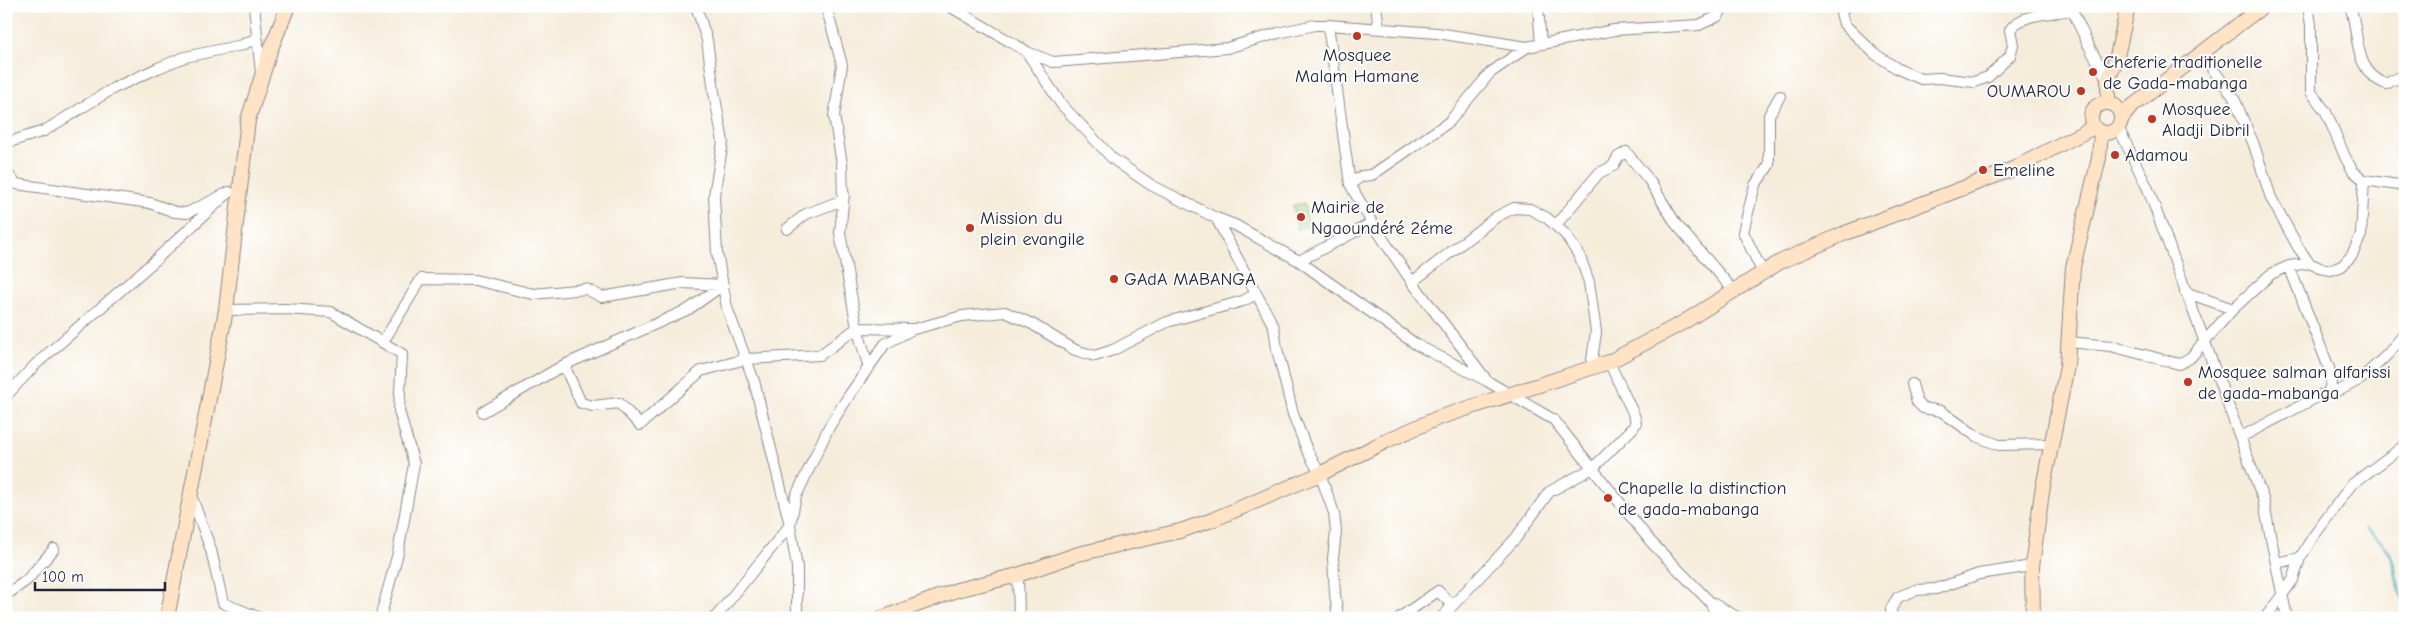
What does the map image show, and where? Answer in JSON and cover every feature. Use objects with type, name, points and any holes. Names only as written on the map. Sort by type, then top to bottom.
[{"type":"street","points":[[254,6],[262,79]]},
{"type":"street","points":[[167,618],[226,310],[248,120],[288,6]]},
{"type":"street","points":[[696,6],[707,40],[723,142],[714,195],[717,253],[727,308],[746,359],[767,428],[790,525],[797,567],[797,618]]},
{"type":"street","points":[[826,6],[842,65],[834,116],[838,133],[844,193],[840,233],[857,328],[869,368]]},
{"type":"street","points":[[949,6],[1026,51],[1053,62],[1227,48],[1278,33],[1315,25],[1437,33],[1527,47],[1614,30],[1698,25],[1718,16],[1724,6]]},
{"type":"street","points":[[1376,6],[1379,28]]},
{"type":"street","points":[[1538,6],[1541,44]]},
{"type":"street","points":[[1845,6],[1841,13],[1844,24],[1875,54],[1898,69],[1922,79],[1940,78],[1974,82],[1988,76],[2010,56],[2013,45],[2010,30],[2014,24],[2028,18],[2070,8],[2108,81]]},
{"type":"street","points":[[2108,103],[2108,81],[2117,56],[2128,6]]},
{"type":"street","points":[[882,618],[905,614],[957,590],[1018,575],[1078,554],[1180,531],[1212,520],[1320,474],[1386,441],[1438,418],[1609,362],[1651,341],[1735,292],[1780,262],[1843,234],[2012,169],[2097,129],[2109,133],[2130,108],[2202,55],[2263,6]]},
{"type":"street","points":[[2308,6],[2311,25],[2310,92],[2326,112],[2346,159],[2353,171],[2364,180],[2405,186]]},
{"type":"street","points":[[2350,6],[2354,17],[2355,42],[2366,66],[2374,76],[2386,84],[2402,76],[2405,79]]},
{"type":"street","points":[[1328,25],[1350,184],[1372,223],[1412,282],[1487,381]]},
{"type":"street","points":[[6,143],[44,131],[114,88],[158,68],[185,57],[242,45],[257,38]]},
{"type":"street","points":[[1350,184],[1362,176],[1372,175],[1437,132],[1449,122],[1490,73],[1527,47]]},
{"type":"street","points":[[1026,51],[1061,104],[1113,159],[1151,185],[1216,218],[1235,225],[1299,261],[1418,345],[1487,381],[1554,420],[1651,542],[1710,602],[1739,618]]},
{"type":"street","points":[[2202,55],[2233,96],[2254,146],[2272,198],[2298,247],[2310,263],[2320,268],[2331,270],[2342,266],[2352,255],[2362,235],[2364,180]]},
{"type":"street","points":[[1763,273],[1743,232],[1743,226],[1751,209],[1755,185],[1769,165],[1769,115],[1780,96]]},
{"type":"street","points":[[2033,618],[2032,566],[2042,492],[2067,366],[2073,267],[2099,158],[2097,129],[2091,119],[2093,110],[2100,105],[2108,103],[2119,109],[2120,131],[2148,189],[2203,342],[2241,437],[2263,499],[2287,618]]},
{"type":"street","points":[[1556,225],[1600,174],[1613,166],[1618,157],[1626,152],[1630,154],[1676,224],[1735,292]]},
{"type":"street","points":[[6,172],[16,184],[150,203],[175,212],[187,213],[229,192]]},
{"type":"street","points":[[6,396],[36,364],[151,264],[240,183]]},
{"type":"street","points":[[787,229],[806,214],[843,200],[844,193]]},
{"type":"street","points":[[1412,282],[1496,217],[1514,208],[1530,209],[1547,218],[1565,234],[1580,257],[1590,282],[1596,332],[1591,367]]},
{"type":"street","points":[[1216,218],[1274,327],[1277,349],[1293,414],[1307,450],[1320,474],[1334,513],[1336,532],[1334,576],[1341,616]]},
{"type":"street","points":[[1299,261],[1372,223]]},
{"type":"street","points":[[2068,342],[2112,346],[2179,364],[2190,358],[2233,309],[2271,274],[2289,266],[2310,263]]},
{"type":"street","points":[[2289,266],[2329,368],[2331,383],[2328,393]]},
{"type":"street","points":[[383,342],[420,279],[475,280],[533,294],[586,290],[602,297],[683,284],[723,286]]},
{"type":"street","points":[[482,412],[564,365],[689,309],[723,286]]},
{"type":"street","points":[[2185,292],[2233,309]]},
{"type":"street","points":[[715,618],[790,525],[796,496],[829,427],[885,344],[914,329],[962,316],[1005,312],[1032,324],[1075,350],[1095,356],[1113,350],[1167,322],[1243,300],[1256,294]]},
{"type":"street","points":[[226,310],[286,309],[331,312],[402,354],[399,411],[414,464],[398,553],[380,618]]},
{"type":"street","points":[[564,365],[581,403],[593,406],[620,403],[640,426],[701,372],[746,359],[820,355],[857,328],[914,329]]},
{"type":"street","points":[[2241,437],[2328,393],[2361,379],[2387,355],[2405,333]]},
{"type":"street","points":[[1441,618],[1516,538],[1549,492],[1593,468],[1636,423],[1609,362]]},
{"type":"street","points":[[1912,384],[1917,402],[1923,408],[1941,411],[1976,436],[1999,445],[2052,444]]},
{"type":"street","points":[[2264,618],[2281,594],[2294,580],[2300,558],[2351,485],[2404,444]]},
{"type":"street","points":[[191,495],[211,550],[223,603],[260,618]]},
{"type":"street","points":[[6,595],[27,580],[54,549]]},
{"type":"street","points":[[2276,564],[2300,558]]},
{"type":"street","points":[[1892,618],[1891,609],[1898,597],[1916,590],[1936,589],[1979,574],[2032,566]]},
{"type":"street","points":[[1018,575],[1019,618]]},
{"type":"street","points":[[1399,618],[1438,591],[1452,606]]},
{"type":"street","points":[[1710,602],[1718,618]]},
{"type":"green space","points":[[1304,203],[1309,226],[1297,229],[1293,205]]},
{"type":"waterway","points":[[2366,529],[2386,547],[2391,555],[2405,603]]},
{"type":"place","name":"Mosquee Malam Hamane","points":[[1357,36]]},
{"type":"place","name":"Cheferie traditionelle de Gada-mabanga","points":[[2093,72]]},
{"type":"place","name":"OUMAROU","points":[[2081,91]]},
{"type":"place","name":"Mosquee Aladji Dibril","points":[[2152,119]]},
{"type":"place","name":"Adamou","points":[[2115,155]]},
{"type":"place","name":"Emeline","points":[[1983,170]]},
{"type":"place","name":"Mairie de Ngaoundéré 2éme","points":[[1301,217]]},
{"type":"place","name":"Mission du plein evangile","points":[[970,228]]},
{"type":"place","name":"GAdA MABANGA","points":[[1114,279]]},
{"type":"place","name":"Mosquee salman alfarissi de gada-mabanga","points":[[2188,382]]},
{"type":"place","name":"Chapelle la distinction de gada-mabanga","points":[[1608,498]]}]
